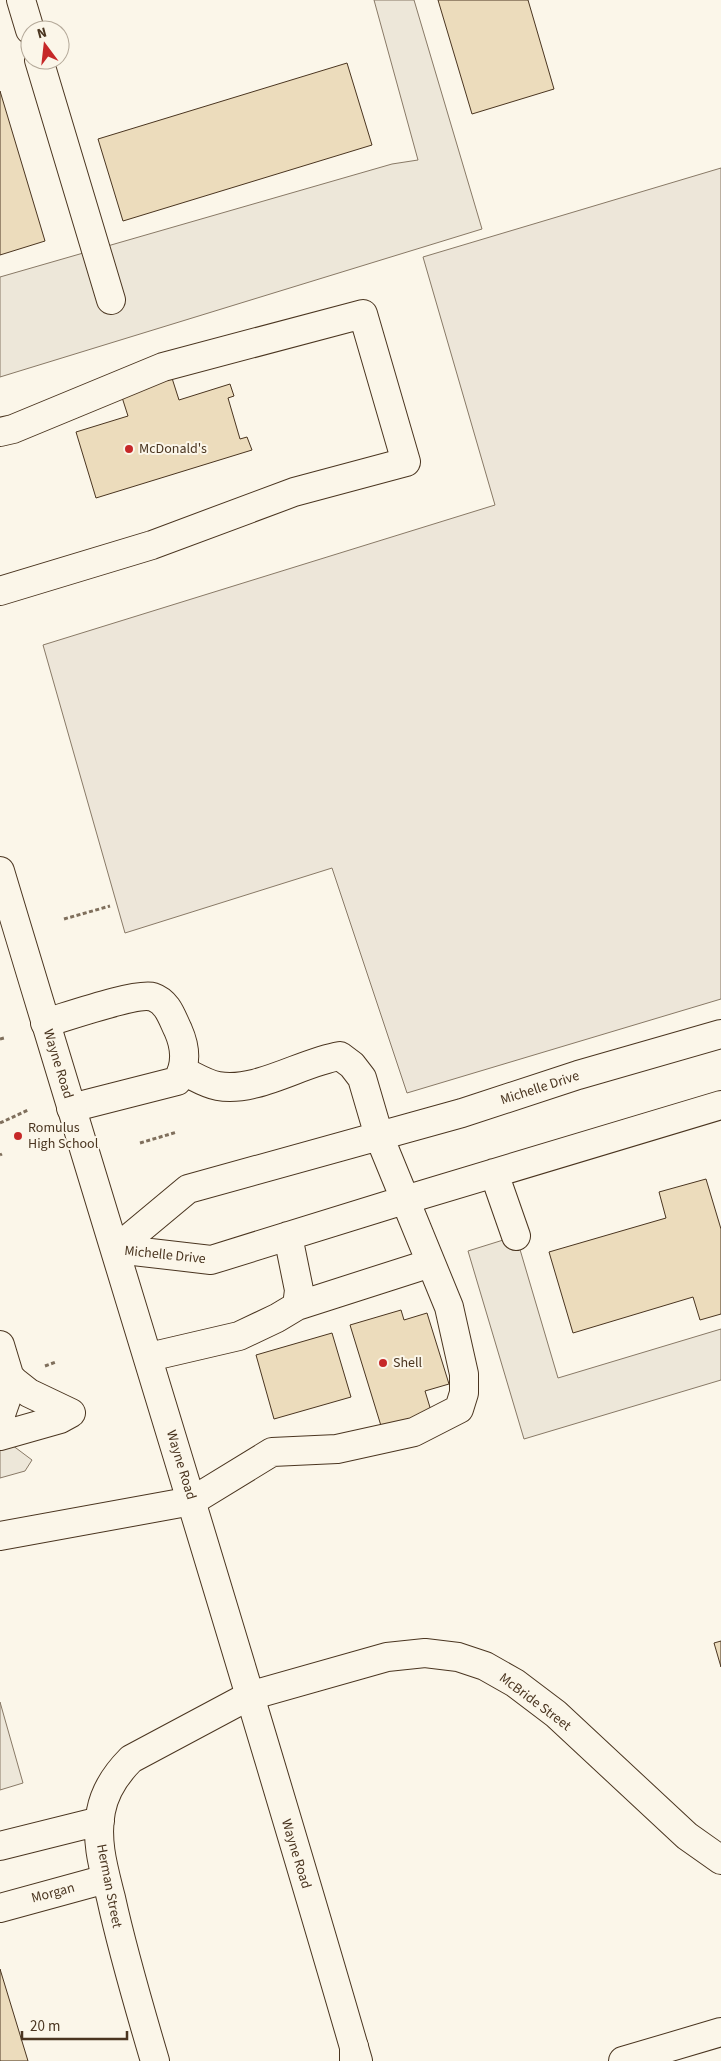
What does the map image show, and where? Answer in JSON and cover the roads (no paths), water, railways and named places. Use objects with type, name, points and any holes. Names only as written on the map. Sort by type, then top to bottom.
[{"type":"main road","points":[[21,0],[27,20]]},
{"type":"main road","points":[[42,70],[111,300]]},
{"type":"main road","points":[[0,432],[13,429],[162,367],[363,314],[406,462],[294,492],[152,545],[0,591]]},
{"type":"main road","name":"Wayne Road","points":[[0,872],[149,1357],[355,2056]]},
{"type":"main road","points":[[45,1023],[136,997],[152,997],[169,1010],[180,1035],[185,1058],[183,1070],[177,1081],[71,1108]]},
{"type":"main road","name":"Michelle Drive","points":[[116,1249],[188,1189],[379,1136],[721,1034]]},
{"type":"main road","points":[[0,1536],[192,1501],[272,1452],[337,1449],[414,1432],[459,1409],[464,1393],[464,1374],[449,1307],[379,1136],[362,1078],[352,1064],[340,1056],[323,1059],[281,1076],[235,1087],[218,1086],[183,1070]]},
{"type":"main road","name":"Michelle Drive","points":[[116,1249],[211,1260],[721,1105]]},
{"type":"main road","points":[[494,1173],[516,1236]]},
{"type":"main road","points":[[288,1236],[299,1290],[297,1306]]},
{"type":"main road","points":[[149,1357],[239,1336],[297,1306],[431,1263]]},
{"type":"main road","points":[[0,1344],[10,1378],[29,1393],[71,1412],[60,1419],[0,1436]]},
{"type":"main road","points":[[0,1417],[13,1380]]},
{"type":"main road","name":"McBride Street","points":[[249,1696],[387,1657],[424,1653],[458,1657],[485,1666],[515,1683],[556,1714],[686,1836],[721,1860]]},
{"type":"main road","name":"Herman Street","points":[[155,2061],[125,1962],[101,1856],[99,1835],[101,1811],[109,1787],[119,1771],[131,1759],[249,1696]]},
{"type":"main road","points":[[0,1846],[100,1821]]},
{"type":"main road","name":"Morgan","points":[[0,1908],[106,1879]]},
{"type":"main road","points":[[623,2061],[721,2032]]},
{"type":"place","name":"McDonald's","points":[[129,449]]},
{"type":"place","name":"Romulus High School","points":[[18,1136]]},
{"type":"place","name":"Shell","points":[[383,1363]]}]
